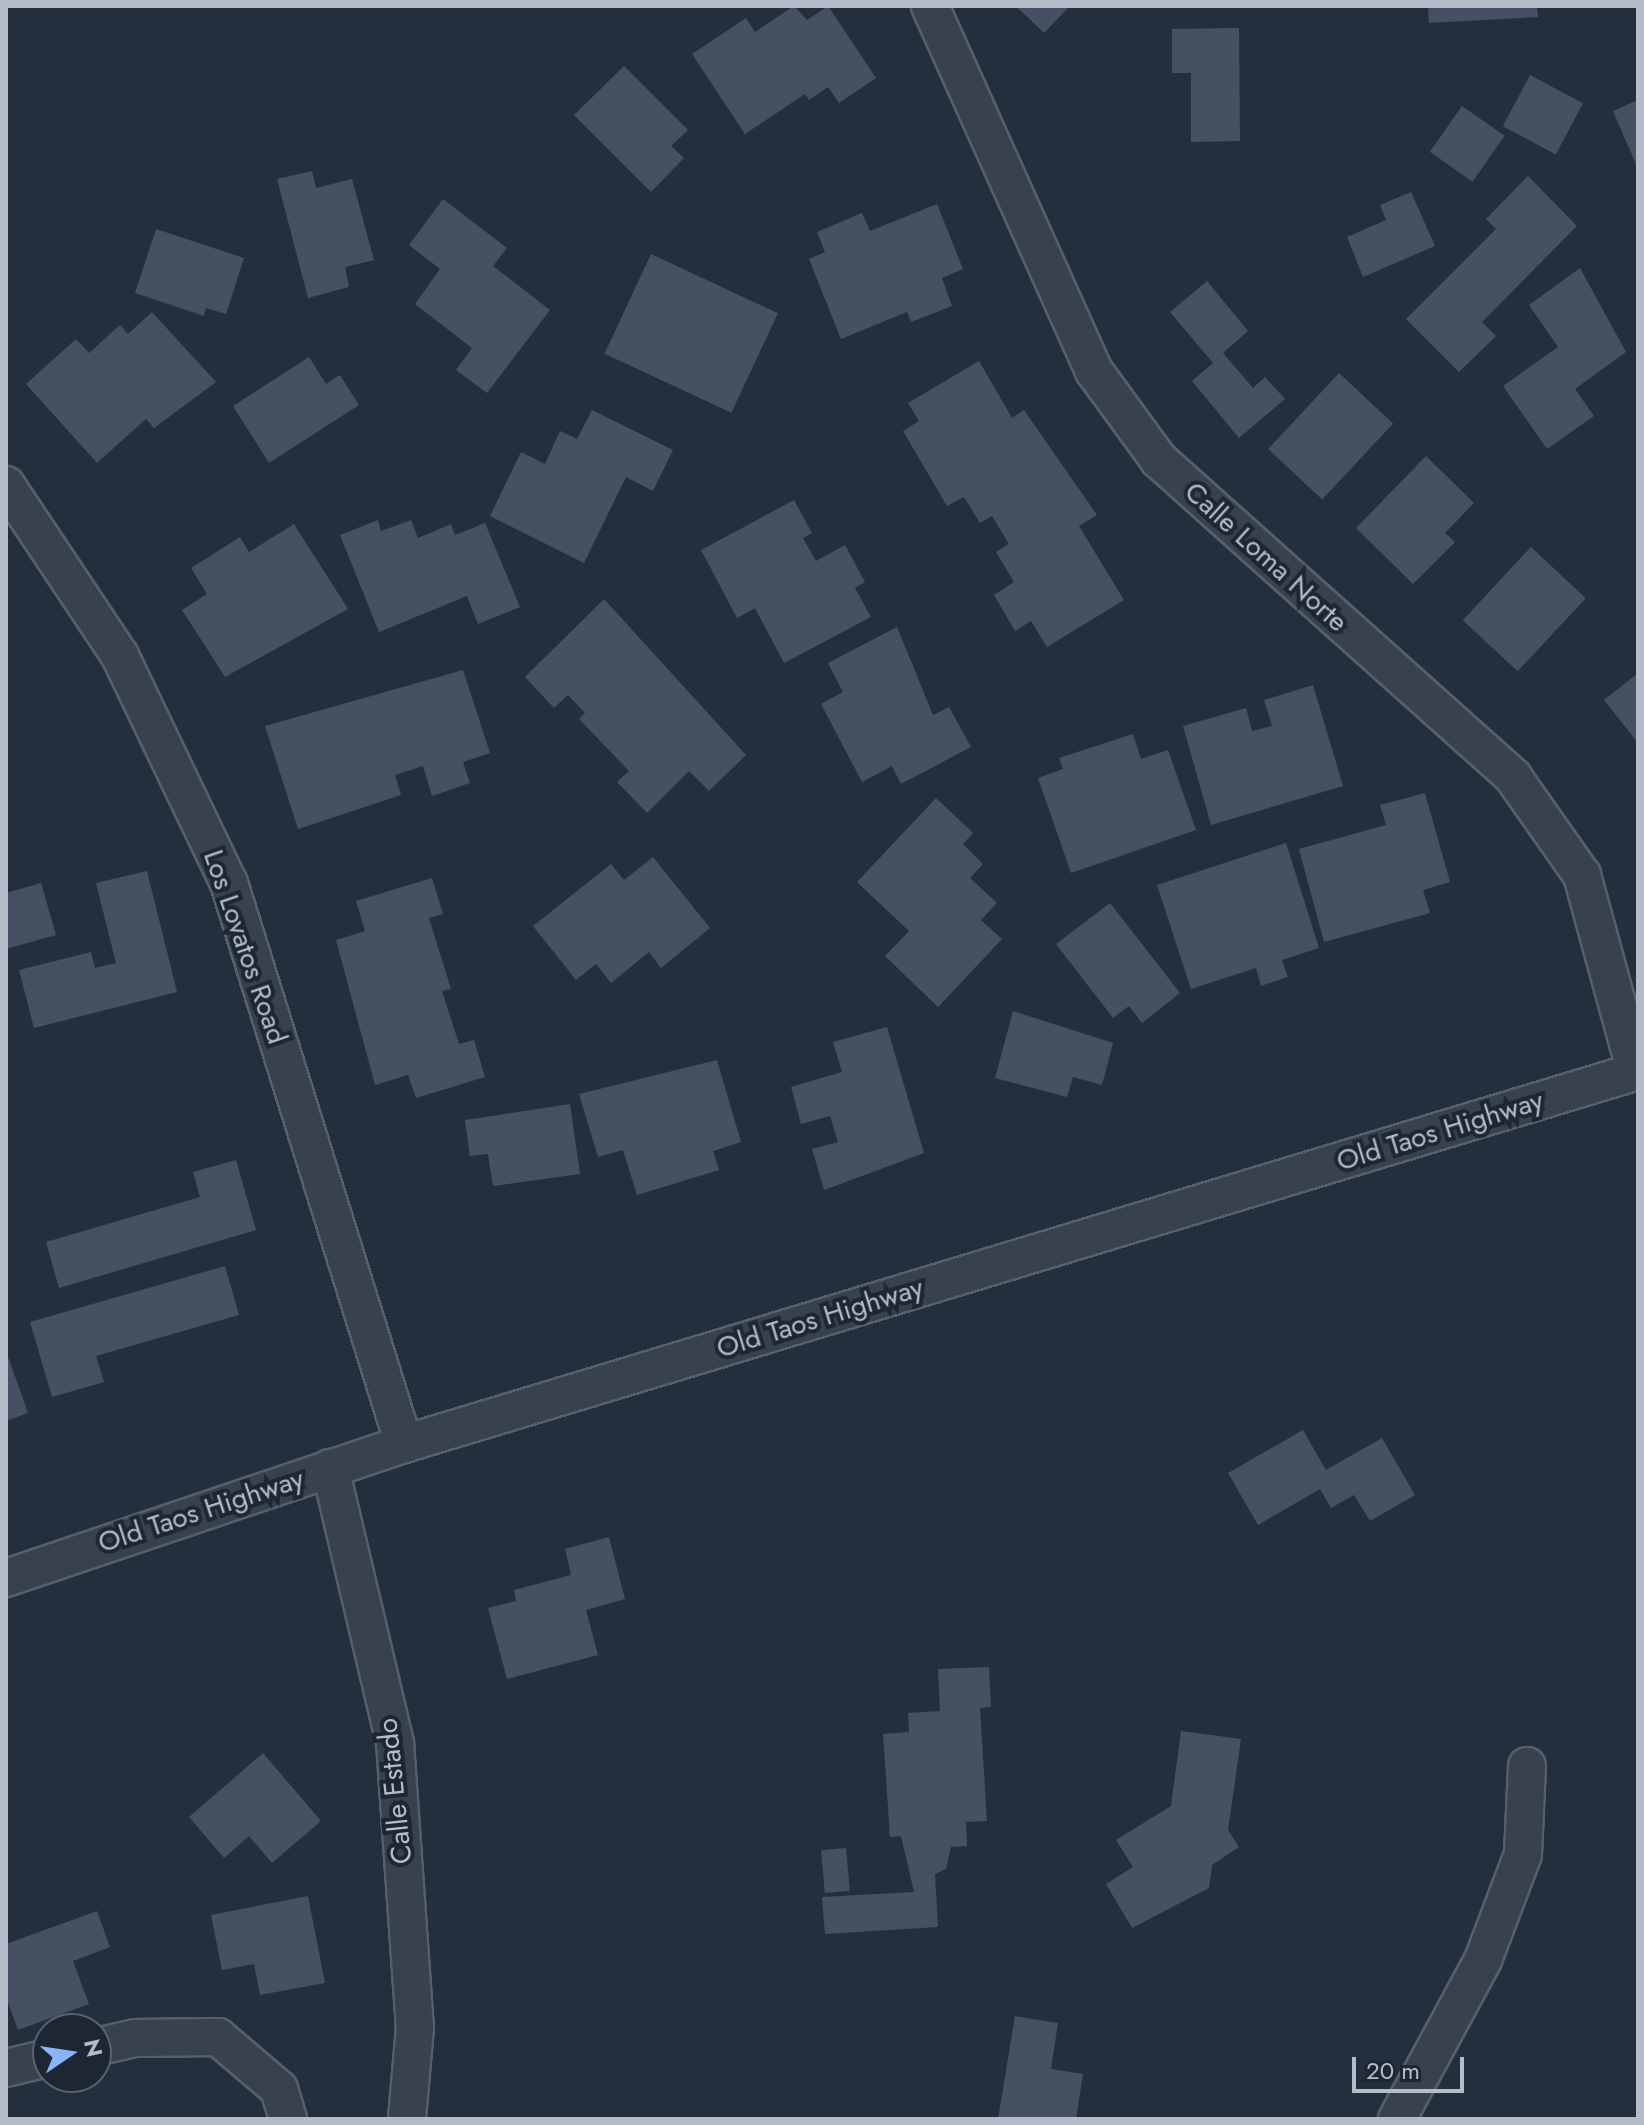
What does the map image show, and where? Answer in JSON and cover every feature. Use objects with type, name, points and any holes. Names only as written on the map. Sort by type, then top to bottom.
[{"type":"street","name":"Calle Loma Norte","points":[[930,6],[1094,371],[1159,460],[1513,777],[1582,875],[1637,1072]]},
{"type":"street","name":"Los Lovatos Road","points":[[6,485],[120,656],[229,883],[404,1444]]},
{"type":"street","name":"Old Taos Highway","points":[[6,1578],[404,1444],[1637,1072]]},
{"type":"street","name":"Calle Estado","points":[[330,1468],[395,1743],[415,2027],[407,2119]]},
{"type":"street","points":[[1397,2119],[1483,1960],[1518,1867],[1527,1766]]},
{"type":"street","points":[[112,2043],[135,2038],[218,2037],[279,2089],[288,2119]]},
{"type":"street","points":[[6,2068],[32,2062]]},
{"type":"building","points":[[794,6],[807,20],[828,6],[876,78],[839,103],[828,87],[809,100],[805,94],[745,134],[692,54],[746,18],[755,32]]},
{"type":"building","points":[[1016,6],[1070,6],[1044,33]]},
{"type":"building","points":[[1428,6],[1537,6],[1538,17],[1429,23]]},
{"type":"building","points":[[1239,28],[1240,141],[1191,142],[1191,73],[1172,73],[1172,29]]},
{"type":"building","points":[[624,66],[688,130],[671,146],[684,158],[651,192],[574,115]]},
{"type":"building","points":[[1530,75],[1583,103],[1556,154],[1503,126]]},
{"type":"building","points":[[1638,100],[1638,169],[1613,111]]},
{"type":"building","points":[[1462,106],[1505,136],[1472,182],[1430,152]]},
{"type":"building","points":[[312,171],[316,188],[352,179],[374,260],[345,267],[349,287],[308,298],[277,179]]},
{"type":"building","points":[[1528,176],[1577,226],[1482,322],[1496,336],[1459,372],[1406,319],[1496,229],[1486,219]]},
{"type":"building","points":[[1411,192],[1435,246],[1363,277],[1347,237],[1386,220],[1380,205]]},
{"type":"building","points":[[443,199],[507,248],[493,266],[550,310],[487,393],[456,370],[472,348],[415,304],[440,269],[409,245]]},
{"type":"building","points":[[937,204],[963,269],[942,278],[952,306],[911,322],[907,312],[841,339],[809,259],[825,252],[817,232],[862,213],[870,231]]},
{"type":"building","points":[[156,229],[244,258],[226,314],[206,308],[204,316],[135,293]]},
{"type":"building","points":[[651,254],[778,313],[731,413],[605,354]]},
{"type":"building","points":[[1580,268],[1626,352],[1575,389],[1594,416],[1547,449],[1503,386],[1558,347],[1529,305]]},
{"type":"building","points":[[1207,281],[1248,331],[1223,353],[1253,388],[1265,377],[1285,399],[1239,438],[1192,381],[1213,363],[1170,312]]},
{"type":"building","points":[[152,312],[216,382],[154,428],[146,419],[97,463],[26,384],[76,339],[89,353],[120,325],[128,334]]},
{"type":"building","points":[[309,357],[326,384],[340,375],[359,405],[269,463],[233,406]]},
{"type":"building","points":[[979,361],[1012,418],[1024,410],[1097,515],[1079,526],[1124,600],[1047,647],[1031,621],[1015,631],[994,595],[1014,582],[996,552],[1009,544],[992,516],[980,523],[964,497],[947,506],[903,431],[919,421],[908,403]]},
{"type":"building","points":[[1339,373],[1393,423],[1322,500],[1268,449]]},
{"type":"building","points":[[592,410],[673,450],[653,491],[626,477],[584,563],[490,516],[521,452],[545,464],[560,431],[577,439]]},
{"type":"building","points":[[1426,456],[1474,503],[1445,533],[1455,542],[1413,584],[1356,528]]},
{"type":"building","points":[[794,500],[812,533],[803,538],[816,561],[845,545],[865,582],[855,588],[871,617],[784,663],[755,608],[737,618],[701,550]]},
{"type":"building","points":[[378,520],[381,531],[411,520],[418,538],[451,524],[455,535],[485,523],[520,607],[478,624],[467,596],[379,632],[340,535]]},
{"type":"building","points":[[294,524],[348,609],[225,677],[182,610],[207,594],[191,568],[240,537],[249,552]]},
{"type":"building","points":[[1531,547],[1586,598],[1518,671],[1463,620]]},
{"type":"building","points":[[604,599],[746,755],[709,791],[689,771],[647,813],[617,782],[629,771],[579,719],[585,713],[568,695],[554,708],[525,677]]},
{"type":"building","points":[[897,627],[933,715],[949,707],[971,747],[901,784],[892,766],[862,782],[821,704],[843,692],[828,663]]},
{"type":"building","points":[[463,670],[490,753],[463,762],[470,783],[432,796],[423,766],[395,775],[401,795],[298,829],[265,726]]},
{"type":"building","points":[[1638,673],[1638,743],[1604,700]]},
{"type":"building","points":[[1313,685],[1343,786],[1211,825],[1183,726],[1246,708],[1252,731],[1272,726],[1264,700]]},
{"type":"building","points":[[1133,734],[1141,759],[1168,750],[1196,830],[1071,873],[1038,778],[1063,769],[1059,758]]},
{"type":"building","points":[[1425,793],[1450,882],[1423,890],[1430,913],[1324,942],[1299,849],[1386,825],[1380,805]]},
{"type":"building","points":[[936,798],[973,833],[963,844],[983,864],[970,878],[997,903],[981,920],[1002,939],[938,1007],[885,956],[909,931],[857,882]]},
{"type":"building","points":[[1286,843],[1319,948],[1282,960],[1288,977],[1261,986],[1256,968],[1191,989],[1157,885]]},
{"type":"building","points":[[653,857],[710,928],[661,968],[649,952],[611,983],[596,964],[576,980],[533,926],[611,864],[624,880]]},
{"type":"building","points":[[147,871],[177,992],[34,1028],[19,970],[91,952],[95,968],[116,963],[96,883]]},
{"type":"building","points":[[432,878],[443,914],[429,918],[451,989],[442,991],[459,1044],[474,1040],[485,1077],[416,1098],[408,1075],[375,1085],[336,940],[365,931],[356,901]]},
{"type":"building","points":[[41,883],[56,935],[6,949],[6,893]]},
{"type":"building","points":[[1110,903],[1180,993],[1142,1023],[1129,1006],[1113,1018],[1056,944]]},
{"type":"building","points":[[1013,1011],[1113,1043],[1102,1085],[1073,1077],[1067,1097],[995,1078]]},
{"type":"building","points":[[887,1027],[924,1153],[824,1190],[812,1149],[838,1142],[830,1116],[801,1124],[791,1087],[842,1072],[833,1042]]},
{"type":"building","points":[[717,1060],[741,1142],[713,1151],[719,1170],[637,1195],[623,1150],[598,1157],[579,1094]]},
{"type":"building","points":[[570,1104],[580,1174],[493,1186],[488,1154],[470,1156],[465,1120]]},
{"type":"building","points":[[236,1160],[256,1230],[59,1288],[46,1242],[200,1197],[193,1172]]},
{"type":"building","points":[[225,1266],[239,1315],[96,1356],[104,1382],[52,1397],[30,1322]]},
{"type":"building","points":[[6,1351],[28,1413],[6,1421]]},
{"type":"building","points":[[1303,1430],[1326,1470],[1382,1438],[1415,1495],[1370,1521],[1354,1495],[1331,1508],[1320,1489],[1258,1525],[1228,1473]]},
{"type":"building","points":[[609,1537],[625,1599],[586,1610],[598,1655],[507,1679],[488,1608],[516,1601],[514,1590],[571,1575],[565,1549]]},
{"type":"building","points":[[989,1667],[991,1707],[980,1708],[987,1821],[966,1822],[967,1846],[951,1847],[946,1869],[935,1874],[938,1927],[825,1934],[822,1897],[914,1892],[901,1836],[890,1837],[883,1734],[909,1732],[908,1713],[940,1711],[938,1669]]},
{"type":"building","points":[[1181,1731],[1241,1739],[1228,1830],[1239,1847],[1212,1865],[1209,1888],[1132,1928],[1106,1884],[1133,1867],[1116,1840],[1171,1806]]},
{"type":"building","points":[[263,1753],[321,1821],[272,1863],[249,1836],[224,1858],[189,1817]]},
{"type":"building","points":[[846,1848],[850,1891],[825,1893],[821,1850]]},
{"type":"building","points":[[308,1896],[325,1983],[260,1995],[254,1964],[222,1970],[211,1915]]},
{"type":"building","points":[[97,1911],[110,1947],[73,1961],[89,2004],[64,2013],[32,2013],[32,2025],[18,2030],[6,1997],[6,1944]]},
{"type":"building","points":[[1015,2016],[1058,2023],[1051,2069],[1083,2074],[1076,2119],[998,2119]]}]
